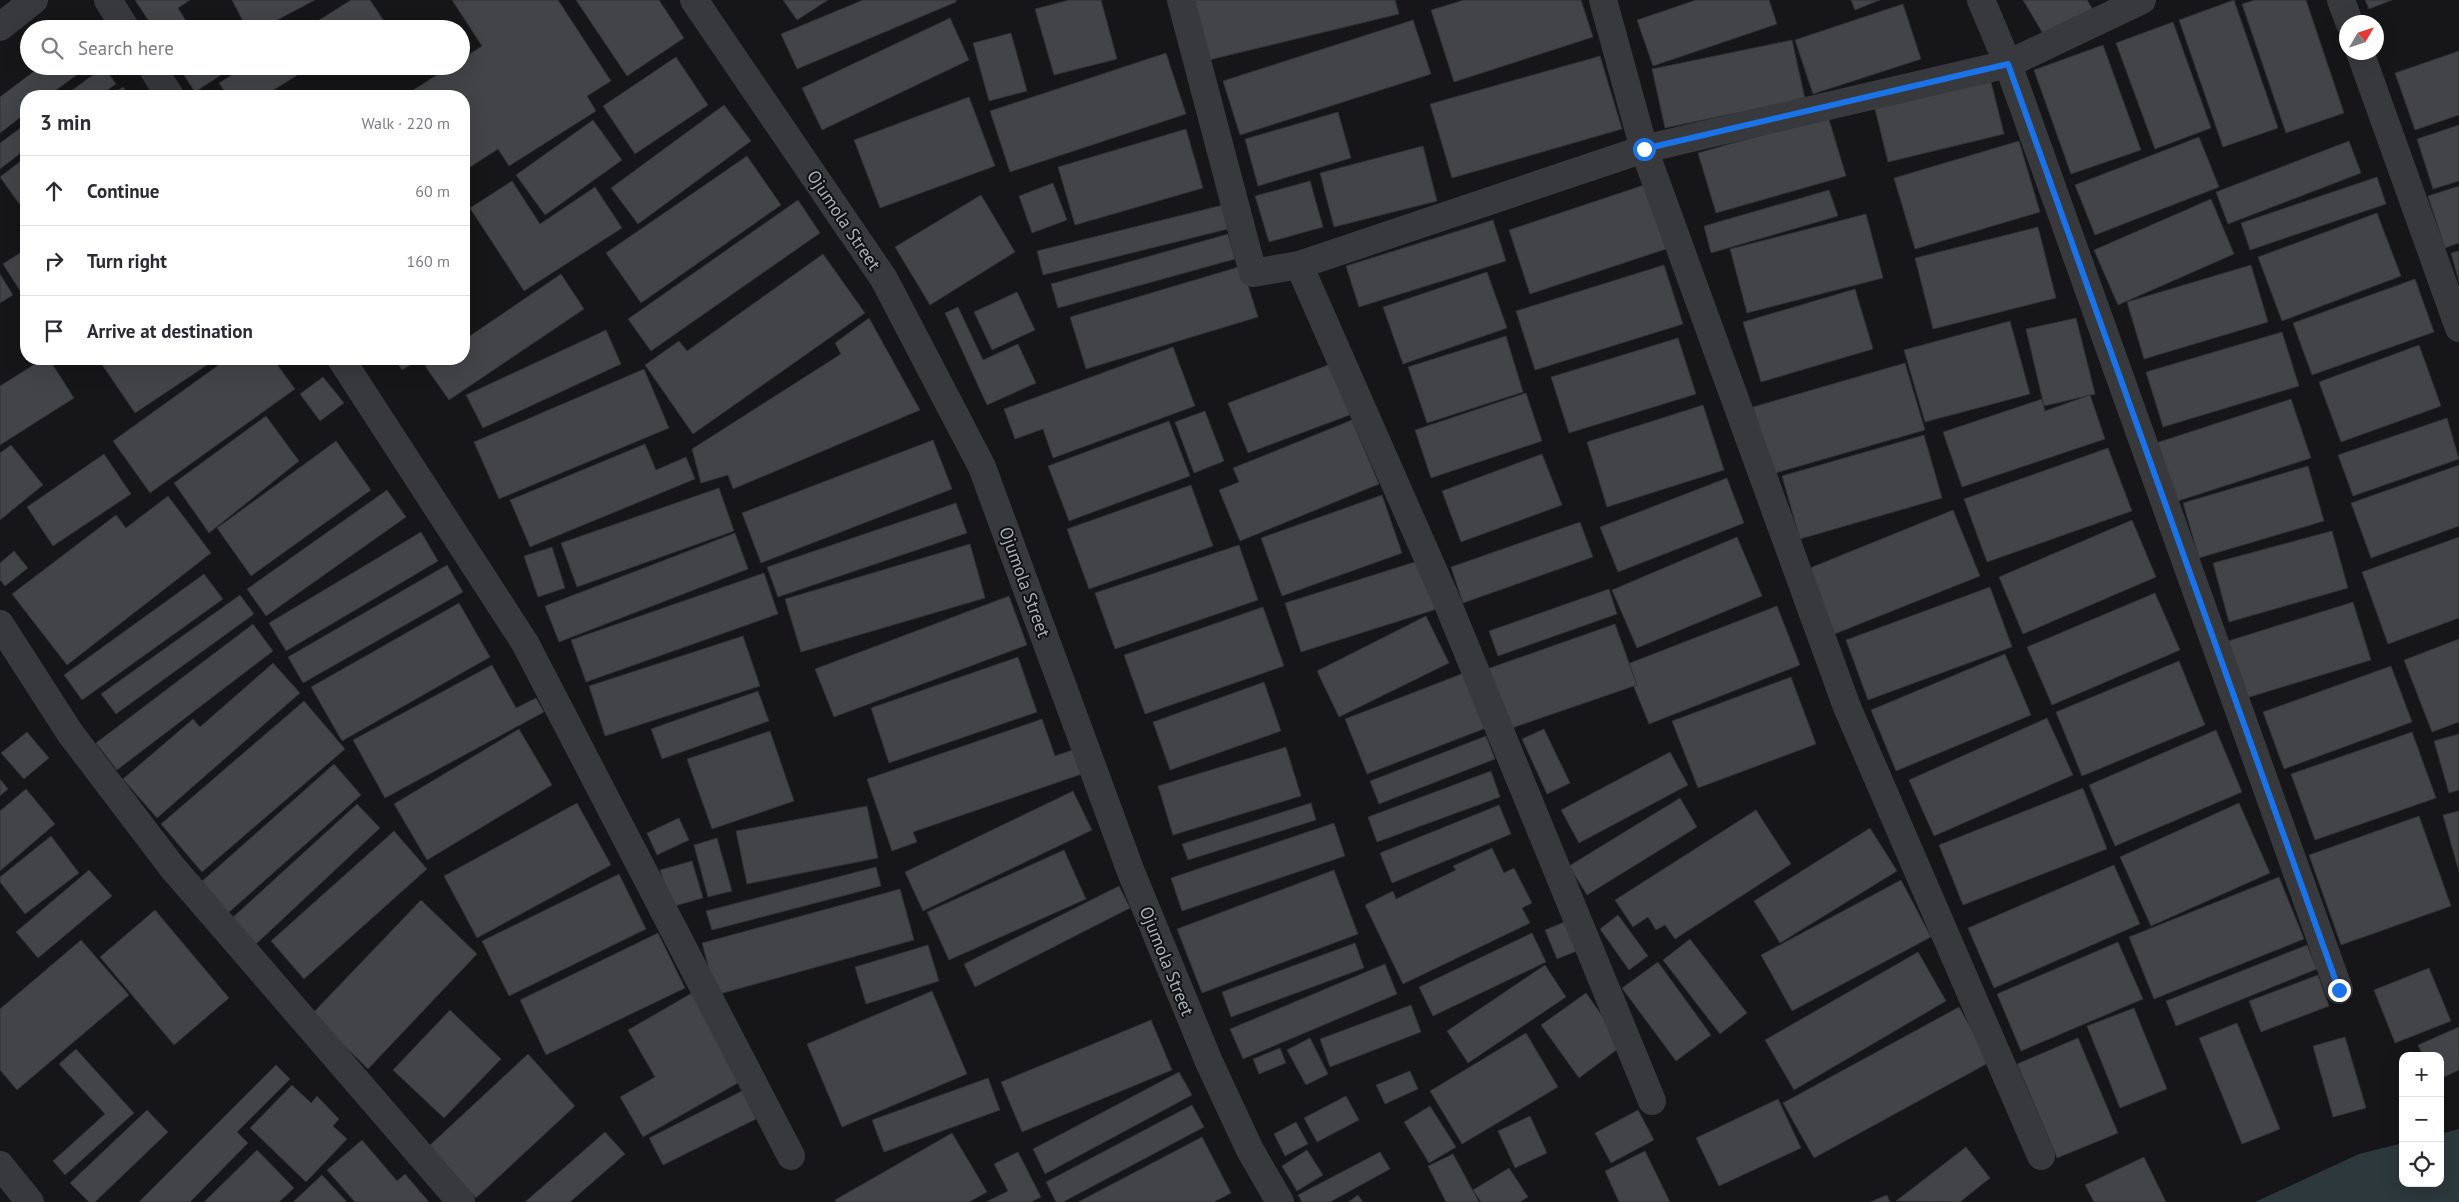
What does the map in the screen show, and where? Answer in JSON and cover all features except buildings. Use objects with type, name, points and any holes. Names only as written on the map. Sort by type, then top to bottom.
[{"type":"street","points":[[0,27],[34,0]]},
{"type":"street","points":[[108,0],[120,20]]},
{"type":"street","points":[[1181,0],[1253,273],[1299,265],[1644,149],[2008,64],[2142,0]]},
{"type":"street","points":[[1603,0],[1644,149],[1847,708],[2041,1156]]},
{"type":"street","points":[[1981,0],[2008,64],[2339,990]]},
{"type":"street","points":[[2340,0],[2346,15]]},
{"type":"street","name":"Ojumola Street","points":[[704,3],[884,279],[982,467],[1131,872],[1209,1062],[1250,1150],[1280,1202]]},
{"type":"street","points":[[2363,60],[2459,328]]},
{"type":"street","points":[[157,75],[166,90]]},
{"type":"street","points":[[1299,265],[1445,597],[1652,1101]]},
{"type":"street","points":[[344,365],[525,643],[791,1156]]},
{"type":"street","points":[[0,624],[70,733],[172,867],[461,1202]]},
{"type":"street","points":[[0,1166],[30,1202]]},
{"type":"shaded area","points":[[2459,1129],[2459,1202],[2255,1202],[2359,1154],[2399,1144],[2399,1187],[2444,1187],[2444,1133]]},
{"type":"route","points":[[1644,149],[2008,64],[2339,990]]}]
